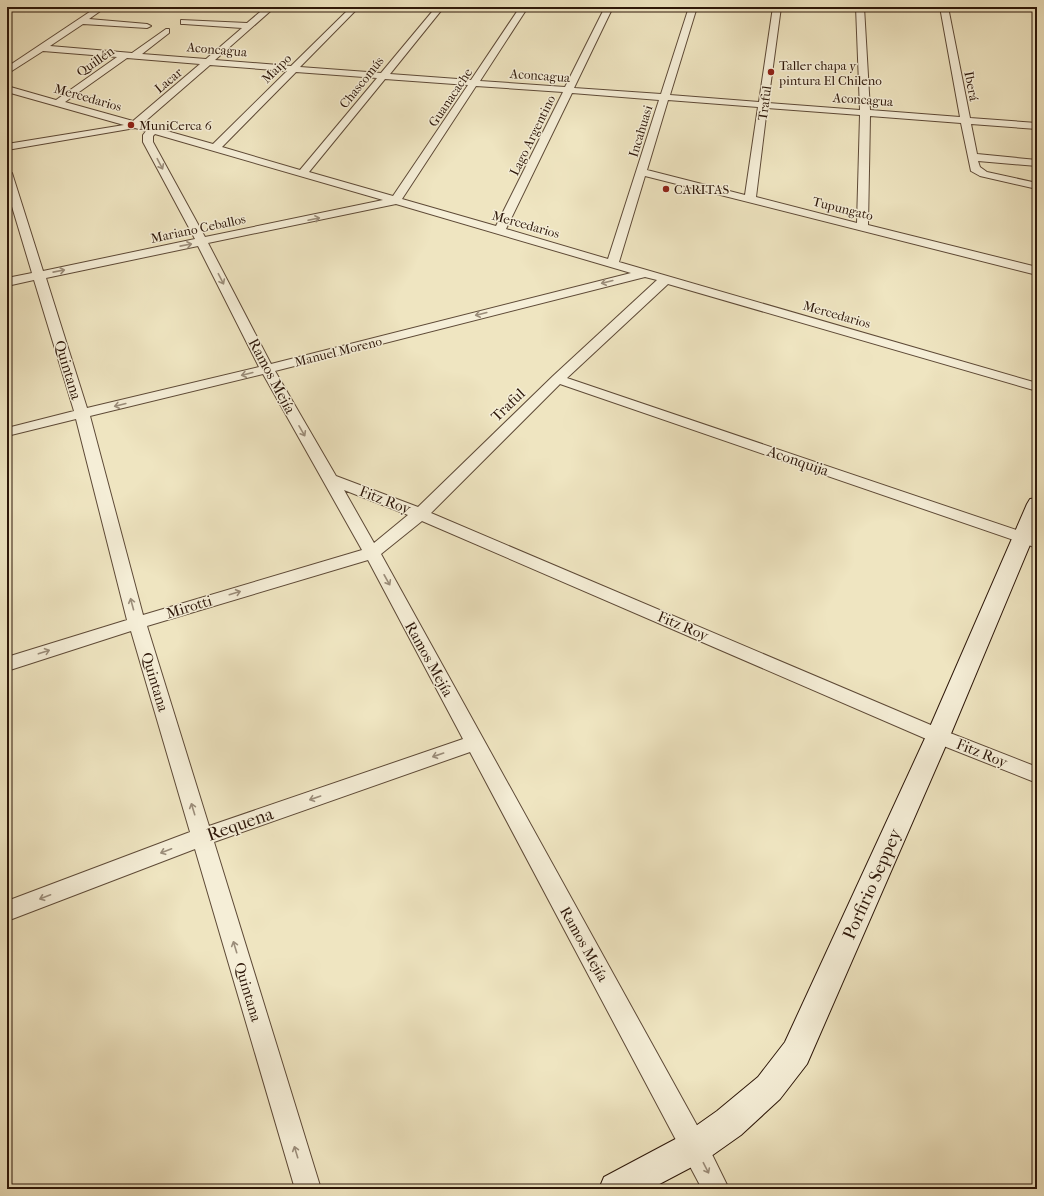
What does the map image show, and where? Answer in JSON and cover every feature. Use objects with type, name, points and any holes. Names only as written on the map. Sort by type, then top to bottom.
[{"type":"main road","name":"Porfirio Seppey","points":[[616,1189],[695,1147],[729,1123],[769,1088],[796,1053],[938,736],[1030,540],[1037,504]]},
{"type":"street","points":[[7,71],[102,7]]},
{"type":"street","name":"Lacar","points":[[135,125],[272,7]]},
{"type":"street","name":"Maipo","points":[[215,148],[355,7]]},
{"type":"street","name":"Chascomús","points":[[302,174],[440,7]]},
{"type":"street","name":"Guanacache","points":[[395,201],[475,83],[524,7]]},
{"type":"street","name":"Lago Argentino","points":[[500,230],[609,7]]},
{"type":"street","name":"Incahuasi","points":[[613,263],[693,7]]},
{"type":"street","name":"Traful","points":[[750,199],[777,7]]},
{"type":"street","points":[[860,7],[865,113],[862,227]]},
{"type":"street","name":"Iberá","points":[[944,7],[975,169],[984,174],[1037,186]]},
{"type":"street","points":[[999,7],[1037,10]]},
{"type":"street","points":[[81,21],[147,26]]},
{"type":"street","points":[[184,22],[250,26]]},
{"type":"street","name":"Quillén","points":[[58,103],[166,31]]},
{"type":"street","name":"Aconcagua","points":[[42,48],[383,76],[1037,126]]},
{"type":"street","name":"Mercedarios","points":[[7,89],[500,230],[1037,387]]},
{"type":"street","points":[[7,147],[135,125]]},
{"type":"street","name":"Ramos Mejía","points":[[153,130],[148,135],[148,142],[202,242],[267,369],[372,553],[695,1147],[716,1189]]},
{"type":"street","points":[[972,157],[1037,163]]},
{"type":"street","name":"Tupungato","points":[[641,172],[1037,272]]},
{"type":"street","name":"Quintana","points":[[7,173],[82,414],[137,622],[308,1189]]},
{"type":"street","name":"Mariano Ceballos","points":[[7,282],[395,201]]},
{"type":"street","name":"Manuel Moreno","points":[[7,432],[267,369],[645,272]]},
{"type":"street","name":"Traful","points":[[372,553],[420,514],[558,379],[666,279]]},
{"type":"street","name":"Aconquija","points":[[558,379],[1030,540]]},
{"type":"street","name":"Fitz Roy","points":[[329,479],[420,514],[938,736],[1037,776]]},
{"type":"street","name":"Mirotti","points":[[7,664],[137,622],[372,553]]},
{"type":"street","name":"Requena","points":[[7,911],[202,837],[475,743]]},
{"type":"place","name":"Taller chapa y pintura El Chileno","points":[[771,72]]},
{"type":"place","name":"MuniCerca 6","points":[[131,125]]},
{"type":"place","name":"CARITAS","points":[[666,189]]}]
